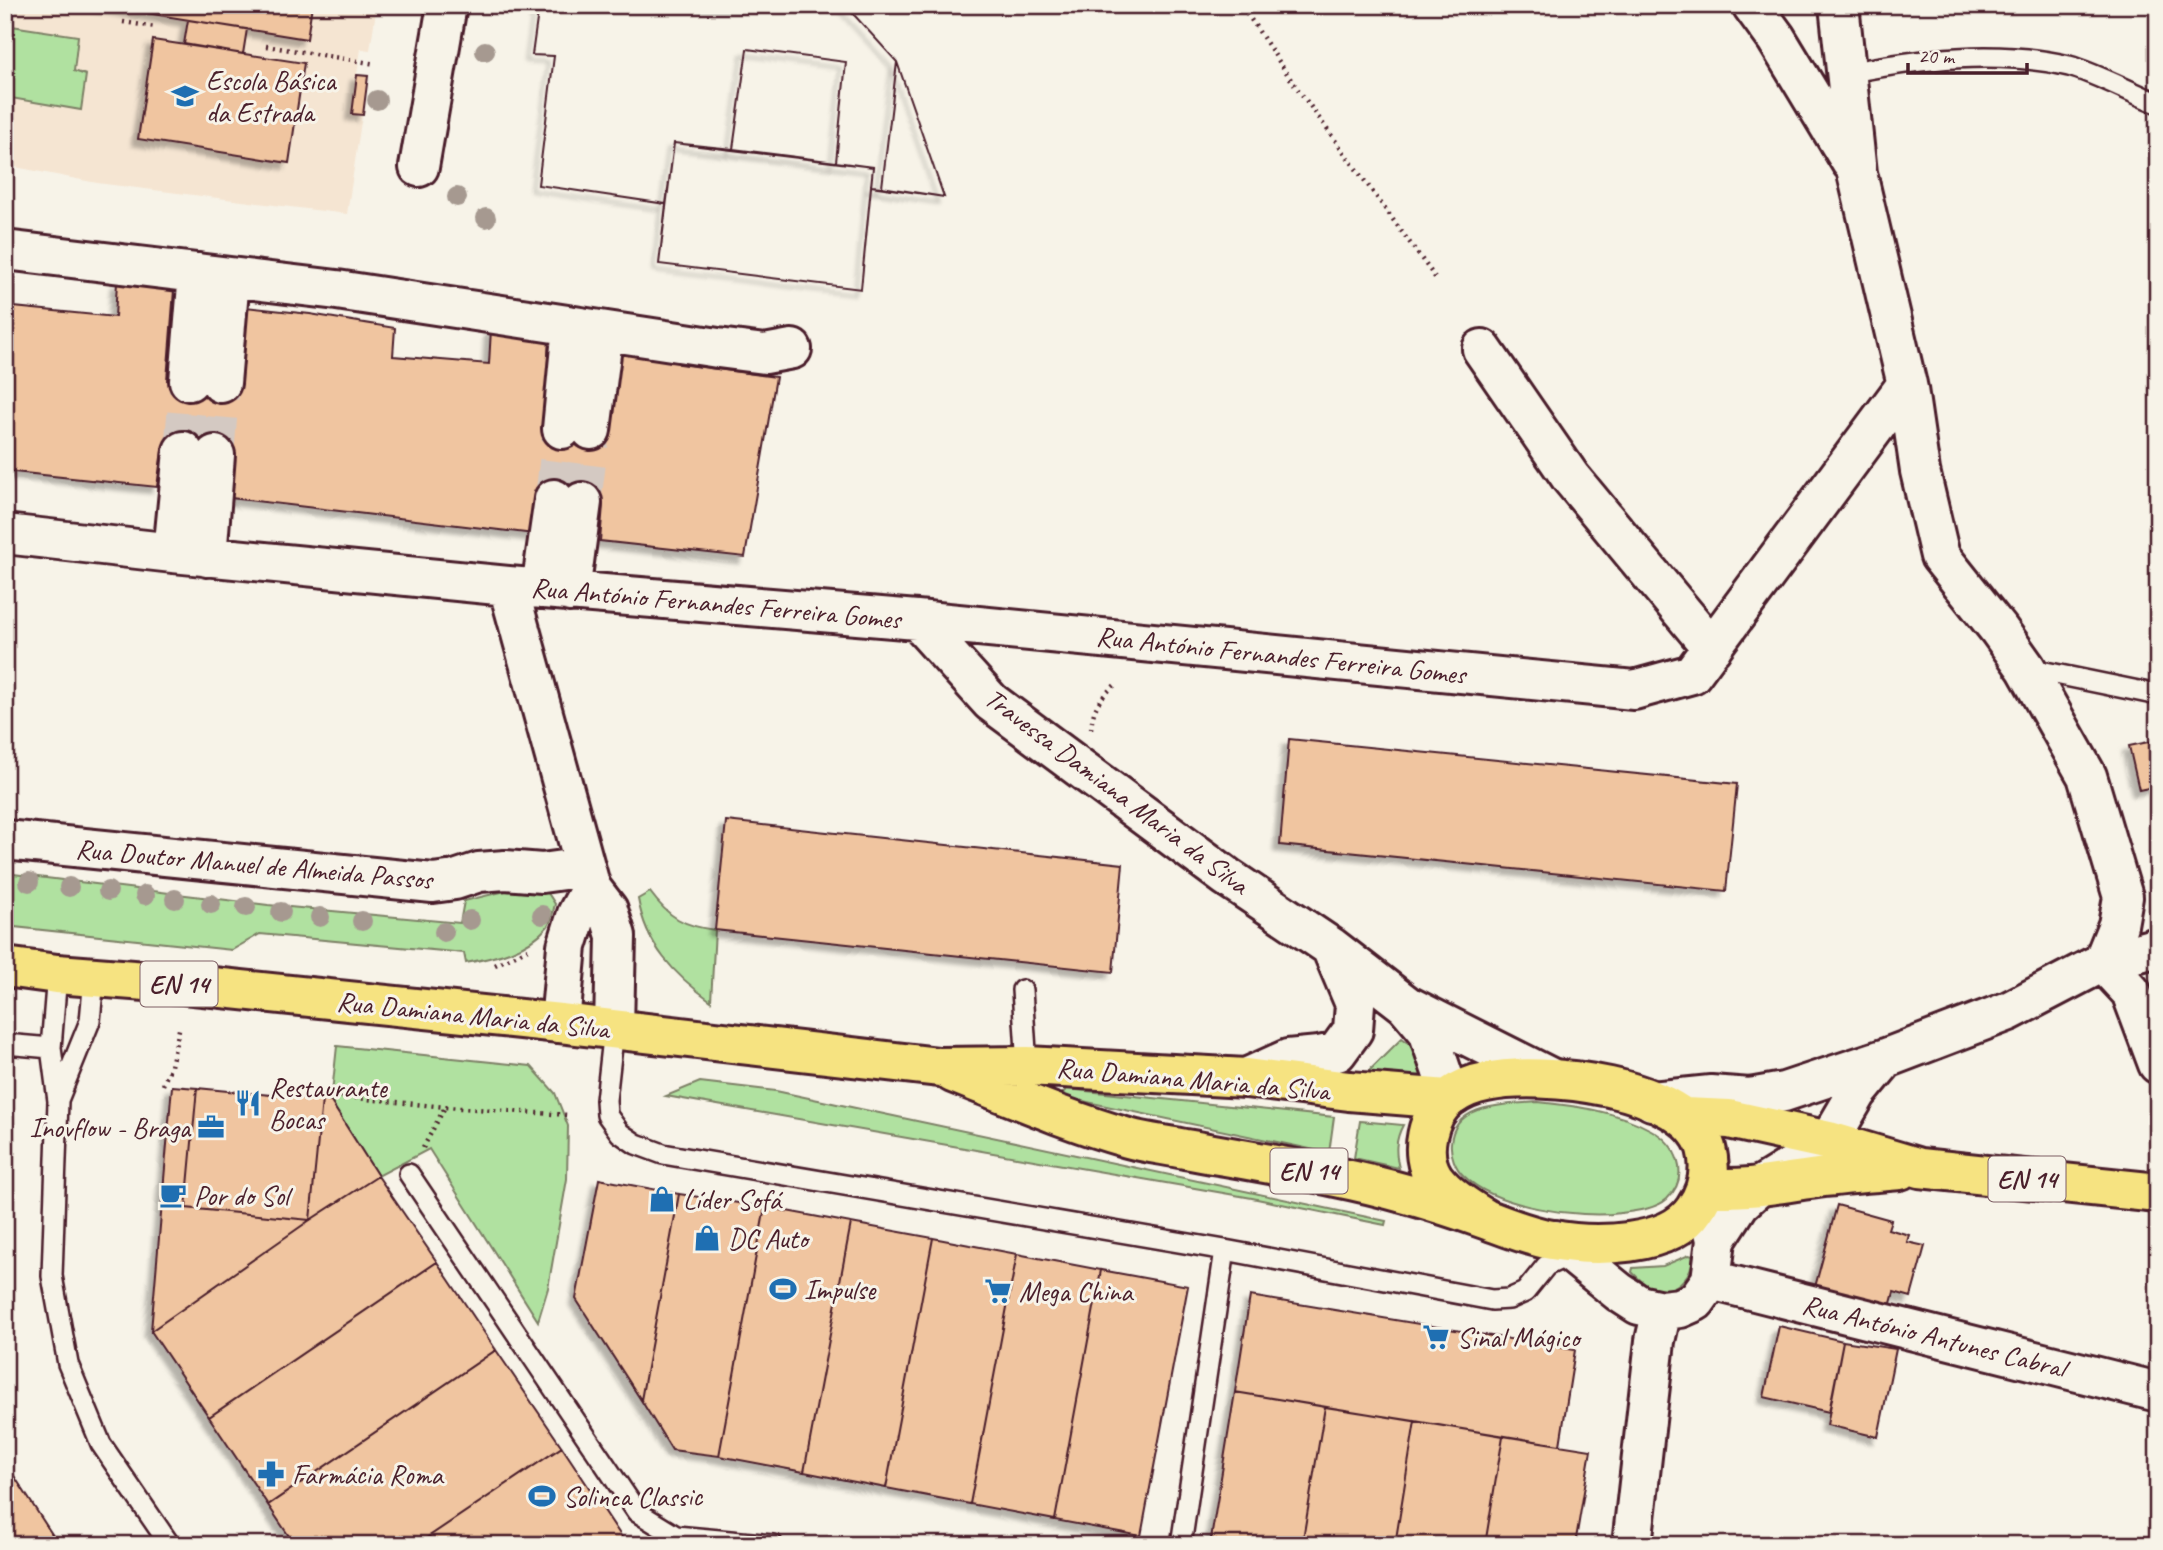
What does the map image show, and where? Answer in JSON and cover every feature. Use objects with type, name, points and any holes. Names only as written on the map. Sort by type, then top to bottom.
[{"type":"main road","name":"Rua Damiana Maria da Silva","points":[[5,967],[560,1023],[939,1067],[1027,1066],[1246,1077],[1349,1091],[1450,1097],[1485,1082],[1549,1077],[1636,1094],[1668,1109],[1829,1141],[1920,1168],[2158,1193]]},
{"type":"main road","name":"Rua Damiana Maria da Silva","points":[[939,1067],[1048,1111],[1130,1139],[1338,1177],[1484,1219],[1565,1248],[1656,1236],[1687,1221],[1702,1196],[1822,1177],[1920,1168]]},
{"type":"main road","name":"Rua Damiana Maria da Silva","points":[[1450,1097],[1432,1122],[1426,1140],[1426,1157],[1433,1177],[1458,1202],[1484,1219]]},
{"type":"main road","points":[[1668,1109],[1696,1129],[1705,1146],[1710,1170],[1702,1196]]},
{"type":"street","points":[[419,167],[447,5]]},
{"type":"street","points":[[1752,5],[1776,38],[1857,173]]},
{"type":"street","points":[[1839,5],[1857,173],[1907,384],[1920,471],[1940,555],[2025,668],[2087,776],[2123,897],[2118,925],[2103,962]]},
{"type":"street","points":[[5,250],[337,290],[765,354],[792,349]]},
{"type":"street","points":[[205,382],[214,276]]},
{"type":"street","points":[[576,430],[588,328]]},
{"type":"street","points":[[1482,349],[1571,478],[1712,648]]},
{"type":"street","name":"Rua António Fernandes Ferreira Gomes","points":[[5,534],[540,589],[917,620],[1634,690],[1692,674],[1907,384]]},
{"type":"street","points":[[190,555],[199,453]]},
{"type":"street","points":[[540,589],[568,501]]},
{"type":"street","name":"Rua António Fernandes Ferreira Gomes","points":[[540,589],[588,877],[608,910],[616,936],[614,1029]]},
{"type":"street","name":"Travessa Damiana Maria da Silva","points":[[917,620],[991,702],[1227,877],[1331,947],[1406,1005],[1549,1077]]},
{"type":"street","name":"Rua Doutor Manuel de Almeida Passos","points":[[5,840],[433,883],[455,880],[479,872],[505,870],[588,877]]},
{"type":"street","points":[[560,1023],[567,946],[588,877]]},
{"type":"street","points":[[1246,1077],[1288,1059],[1337,1052],[1353,1030],[1355,1004],[1331,947]]},
{"type":"street","points":[[1668,1109],[1711,1095],[1750,1098],[1784,1093],[2009,1011],[2103,962],[2158,947]]},
{"type":"street","points":[[2103,962],[2131,992],[2158,1064]]},
{"type":"street","name":"Travessa Damiana Maria da Silva","points":[[1406,1005],[1428,1031],[1450,1097]]},
{"type":"street","points":[[1716,1241],[1740,1203],[1757,1188],[1829,1141],[1857,1093],[1886,1058]]},
{"type":"street","points":[[1565,1248],[1639,1305],[1662,1310],[1680,1308],[1696,1300],[1711,1280],[1716,1241],[1702,1196]]},
{"type":"street","name":"Rua António Antunes Cabral","points":[[1711,1280],[2158,1392]]},
{"type":"street","points":[[1632,1545],[1655,1341],[1662,1310]]},
{"type":"lane","points":[[1847,73],[1903,62],[1969,57],[2024,60],[2071,67],[2158,103]]},
{"type":"lane","points":[[2025,668],[2158,695]]},
{"type":"lane","points":[[76,976],[51,1048],[58,1101],[52,1276],[68,1364],[101,1444],[170,1545]]},
{"type":"lane","points":[[58,1101],[90,1021],[76,976]]},
{"type":"lane","points":[[1022,990],[1027,1066],[1048,1111]]},
{"type":"lane","points":[[614,1029],[606,1100],[607,1115],[620,1133],[663,1154],[1225,1250],[1492,1300],[1510,1299],[1525,1292],[1546,1266],[1561,1259],[1565,1248]]},
{"type":"lane","points":[[5,1044],[51,1048]]},
{"type":"lane","points":[[409,1174],[637,1512],[676,1536],[765,1544]]},
{"type":"lane","points":[[1181,1545],[1225,1250]]},
{"type":"path","points":[[1236,5],[1248,15],[1292,81],[1437,280]]},
{"type":"path","points":[[123,22],[155,27]]},
{"type":"path","points":[[266,47],[376,64]]},
{"type":"path","points":[[1091,730],[1093,712],[1099,698],[1115,685]]},
{"type":"path","points":[[163,1085],[171,1066],[180,1025]]},
{"type":"path","points":[[327,1095],[445,1107],[569,1115]]},
{"type":"path","points":[[409,1174],[445,1107]]},
{"type":"shaded area","name":"Escola Básica da Estrada","points":[[5,5],[377,5],[370,50],[361,49],[357,74],[368,76],[347,214],[97,183],[5,165]]},
{"type":"green space","points":[[5,25],[78,36],[74,71],[86,75],[81,110],[5,97]]},
{"type":"green space","points":[[5,873],[268,905],[460,923],[464,901],[518,888],[546,890],[555,904],[548,926],[531,941],[500,955],[466,963],[464,953],[260,934],[232,950],[5,926]]},
{"type":"green space","points":[[650,892],[678,919],[694,926],[715,930],[711,1001],[685,981],[655,945],[642,916],[638,899]]},
{"type":"green space","points":[[1402,1038],[1417,1049],[1427,1076],[1407,1080],[1363,1077]]},
{"type":"green space","points":[[337,1046],[531,1066],[555,1093],[568,1126],[567,1179],[548,1288],[538,1321],[429,1149],[378,1176],[331,1102]]},
{"type":"green space","points":[[700,1082],[776,1091],[1386,1221],[1385,1225],[1252,1198],[666,1096]]},
{"type":"green space","points":[[1067,1089],[1334,1117],[1329,1153],[1059,1096]]},
{"type":"green space","points":[[1538,1102],[1610,1114],[1651,1130],[1668,1143],[1678,1161],[1678,1180],[1674,1190],[1667,1199],[1645,1209],[1583,1214],[1516,1203],[1478,1187],[1461,1173],[1454,1161],[1451,1143],[1454,1130],[1462,1120],[1484,1108]]},
{"type":"green space","points":[[1360,1121],[1403,1125],[1397,1146],[1399,1168],[1354,1158]]},
{"type":"green space","points":[[1689,1255],[1693,1256],[1689,1272],[1680,1284],[1673,1287],[1650,1287],[1632,1272],[1633,1268],[1663,1266]]},
{"type":"building","points":[[97,5],[312,5],[307,39]]},
{"type":"building","points":[[539,5],[845,5],[897,62],[944,197],[871,186],[861,289],[659,264],[666,204],[538,185],[554,56],[532,55]],"holes":[[[747,49],[846,62],[836,162],[733,149]]]},
{"type":"building","points":[[539,5],[845,5],[897,62],[882,187],[871,186],[873,167],[836,162],[846,62],[747,49],[733,149],[674,143],[666,204],[538,185],[554,56],[532,55]]},
{"type":"building","points":[[188,20],[247,29],[243,54],[184,44]]},
{"type":"building","points":[[153,40],[304,63],[289,163],[138,139]]},
{"type":"building","points":[[897,62],[944,197],[882,187]]},
{"type":"building","points":[[357,75],[368,76],[363,115],[352,114]]},
{"type":"building","points":[[674,143],[873,167],[861,289],[659,264]]},
{"type":"building","points":[[5,273],[14,275],[14,307],[115,317],[117,282],[174,290],[167,380],[241,385],[246,307],[395,328],[393,356],[489,364],[491,329],[549,336],[546,401],[591,430],[611,432],[618,344],[680,349],[679,364],[776,377],[745,557],[600,541],[603,505],[567,501],[534,534],[231,498],[235,457],[162,450],[157,487],[5,471]]},
{"type":"building","points":[[1289,739],[1737,784],[1726,891],[1280,845]]},
{"type":"building","points":[[2158,740],[2158,786],[2139,790],[2129,746]]},
{"type":"building","points":[[726,821],[1123,864],[1113,972],[715,930]]},
{"type":"building","points":[[172,1086],[197,1088],[186,1208],[310,1220],[151,1331]]},
{"type":"building","points":[[197,1088],[322,1100],[310,1220],[186,1208]]},
{"type":"building","points":[[322,1100],[331,1102],[378,1176],[310,1220]]},
{"type":"building","points":[[378,1176],[437,1262],[209,1417],[151,1331]]},
{"type":"building","points":[[599,1179],[679,1194],[641,1400],[576,1299]]},
{"type":"building","points":[[679,1194],[765,1207],[719,1456],[672,1450],[641,1400]]},
{"type":"building","points":[[1837,1205],[1891,1220],[1888,1229],[1909,1235],[1907,1242],[1925,1246],[1911,1297],[1894,1292],[1890,1307],[1815,1287]]},
{"type":"building","points":[[765,1207],[851,1223],[804,1472],[719,1456]]},
{"type":"building","points":[[851,1223],[933,1238],[886,1488],[804,1472]]},
{"type":"building","points":[[933,1238],[1017,1254],[970,1504],[886,1488]]},
{"type":"building","points":[[1017,1254],[1101,1270],[1055,1520],[970,1504]]},
{"type":"building","points":[[437,1262],[496,1350],[268,1505],[209,1417]]},
{"type":"building","points":[[1101,1270],[1188,1286],[1141,1536],[1055,1520]]},
{"type":"building","points":[[1250,1296],[1575,1350],[1560,1445],[1235,1392]]},
{"type":"building","points":[[1779,1326],[1843,1341],[1829,1412],[1764,1397]]},
{"type":"building","points":[[1843,1341],[1896,1349],[1878,1437],[1827,1425]]},
{"type":"building","points":[[496,1350],[562,1447],[416,1545],[295,1545],[268,1505]]},
{"type":"building","points":[[1235,1392],[1325,1407],[1302,1545],[1210,1545]]},
{"type":"building","points":[[1325,1407],[1415,1421],[1395,1545],[1302,1545]]},
{"type":"building","points":[[1415,1421],[1503,1436],[1485,1545],[1395,1545]]},
{"type":"building","points":[[1503,1436],[1591,1450],[1575,1545],[1485,1545]]},
{"type":"building","name":"Solinca Classic","points":[[562,1447],[627,1545],[416,1545]]},
{"type":"building","points":[[5,1462],[59,1545],[5,1545]]},
{"type":"tunnel","points":[[183,451],[189,381]]},
{"type":"tunnel","points":[[215,455],[221,383]]},
{"type":"tunnel","points":[[554,499],[562,429]]},
{"type":"tunnel","points":[[582,502],[591,430]]},
{"type":"place","name":"Escola Básica da Estrada","points":[[185,96]]},
{"type":"place","name":"Restaurante Bocas","points":[[248,1103]]},
{"type":"place","name":"Inovflow - Braga","points":[[211,1127]]},
{"type":"place","name":"Por do Sol","points":[[173,1195]]},
{"type":"place","name":"Líder Sofá","points":[[662,1199]]},
{"type":"place","name":"DC Auto","points":[[707,1238]]},
{"type":"place","name":"Impulse","points":[[783,1289]]},
{"type":"place","name":"Mega China","points":[[998,1291]]},
{"type":"place","name":"Sinal Mágico","points":[[1436,1337]]},
{"type":"place","name":"Farmácia Roma","points":[[271,1474]]},
{"type":"place","name":"Solinca Classic","points":[[542,1496]]}]
